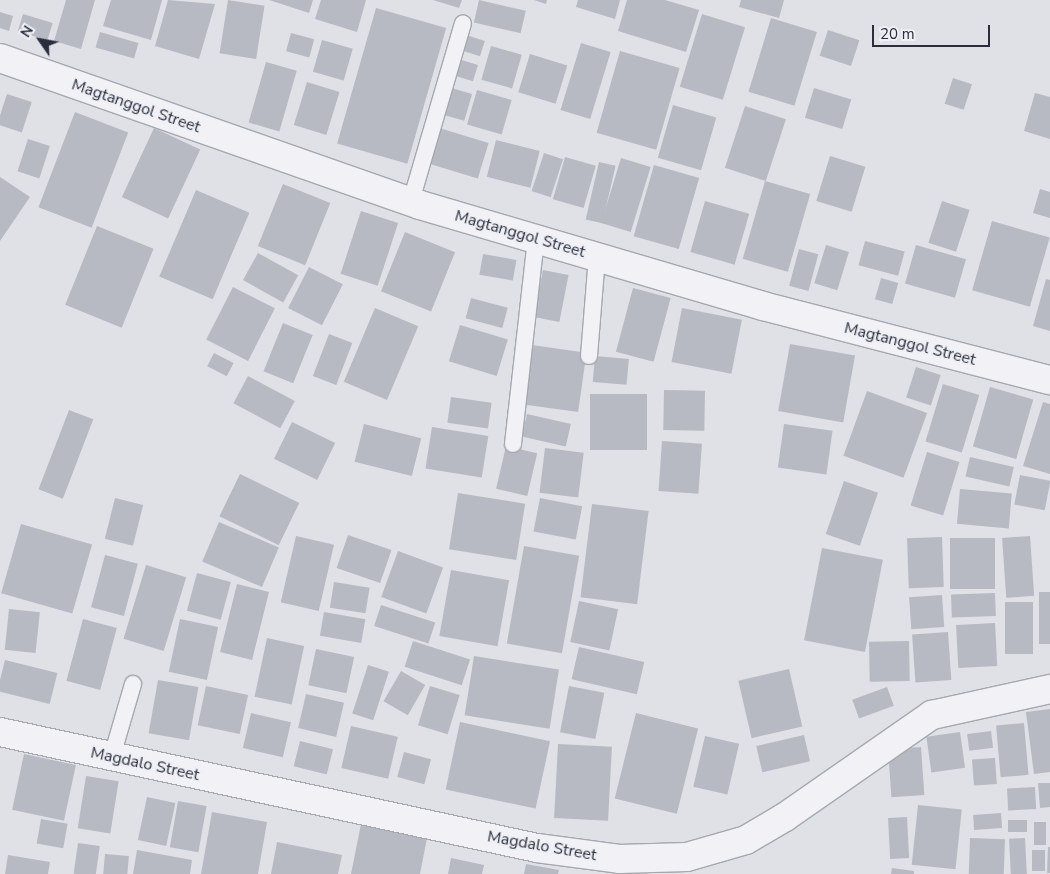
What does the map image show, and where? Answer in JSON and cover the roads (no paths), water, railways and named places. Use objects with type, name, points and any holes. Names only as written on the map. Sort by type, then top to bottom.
[{"type":"street","name":"Magtanggol Street","points":[[0,58],[411,202],[763,306],[1050,380]]},
{"type":"street","name":"Magdalo Street","points":[[0,732],[537,848],[619,859],[687,857],[746,840],[777,822],[932,715],[1050,689]]},
{"type":"lane","points":[[411,202],[463,23]]},
{"type":"lane","points":[[513,444],[536,239]]},
{"type":"lane","points":[[589,356],[597,257]]},
{"type":"lane","points":[[112,756],[133,684]]}]
